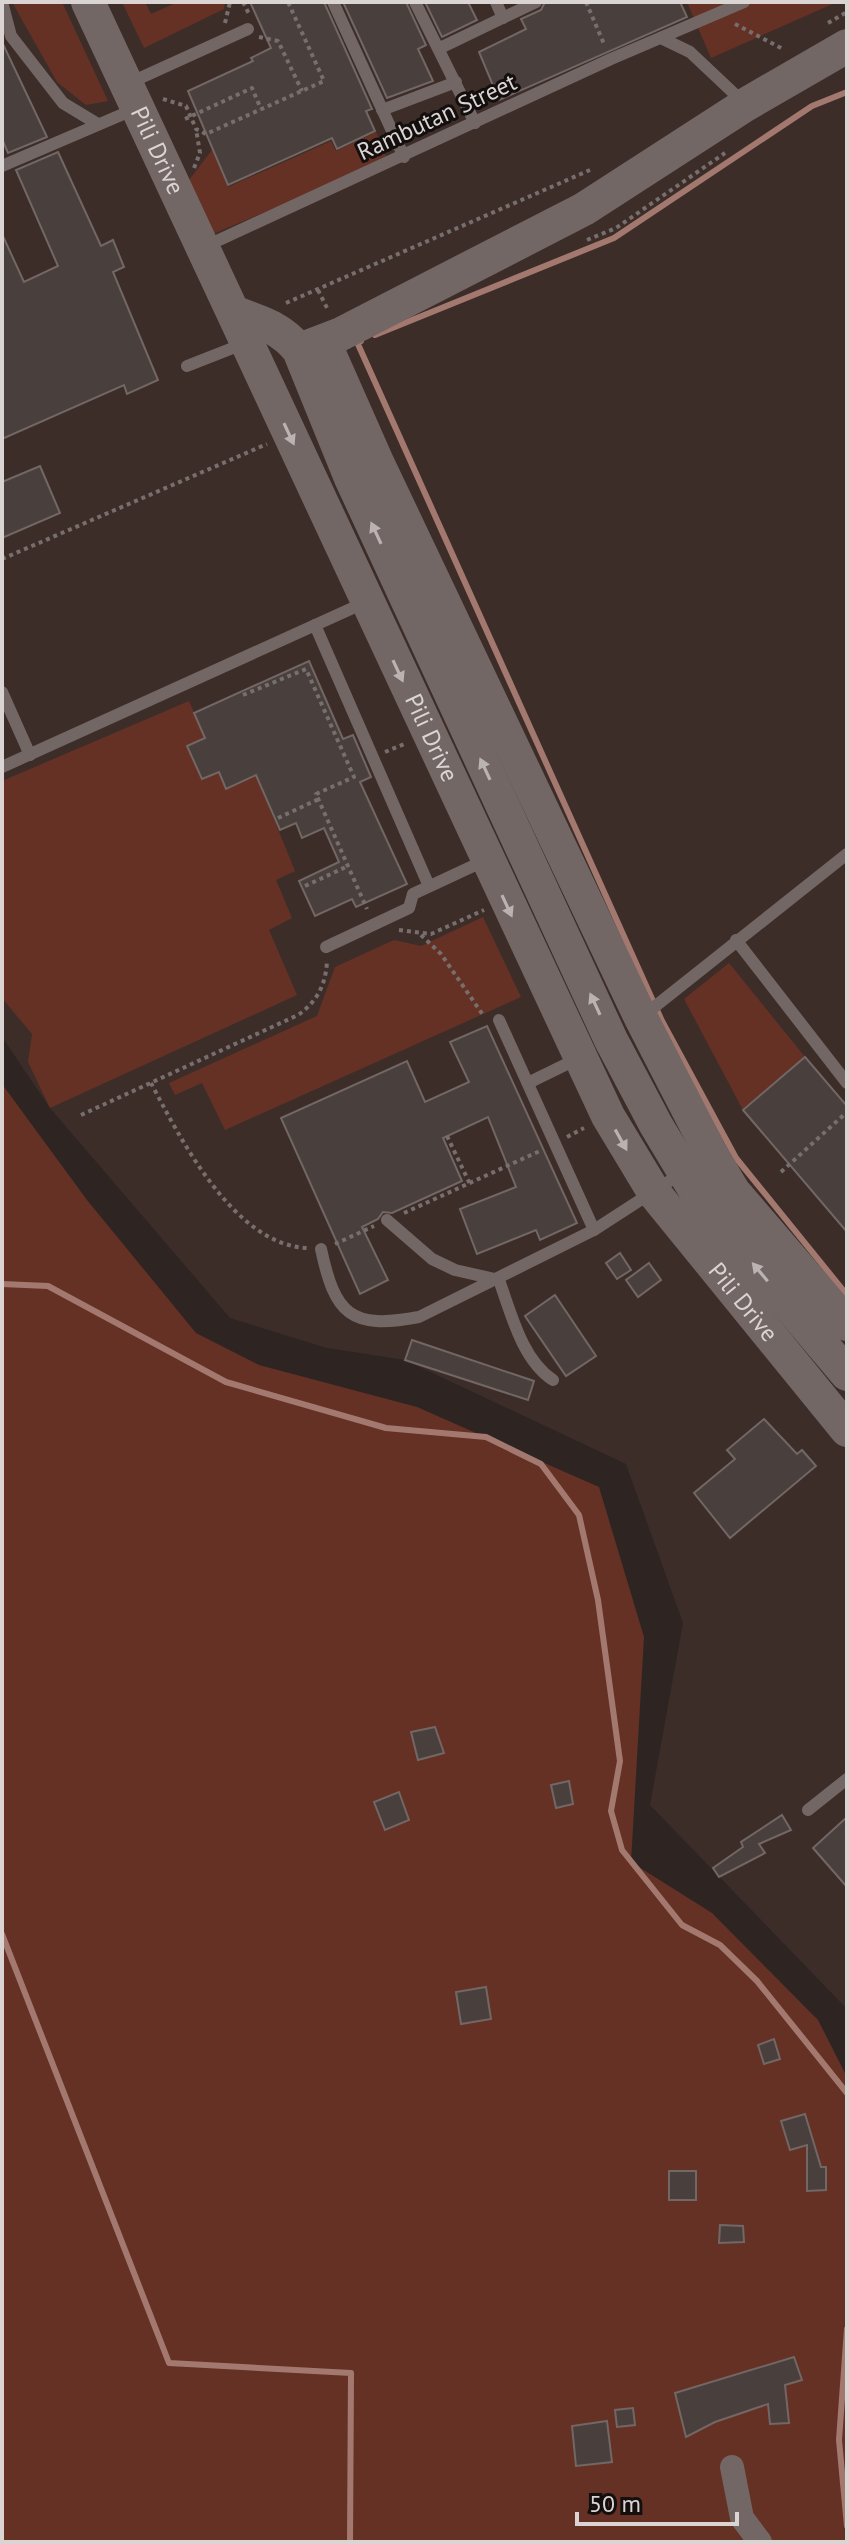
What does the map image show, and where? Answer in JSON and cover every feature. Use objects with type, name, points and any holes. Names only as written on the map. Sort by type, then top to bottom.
[{"type":"street","name":"Pili Drive","points":[[88,2],[486,860],[617,1034],[608,1116],[655,1194],[847,1430]]},
{"type":"street","points":[[247,340],[311,346],[584,209],[745,105],[834,36]]},
{"type":"street","points":[[247,340],[270,325],[311,346],[351,478],[617,1034],[697,1162],[704,1205],[811,1307],[847,1374]]},
{"type":"street","points":[[811,1307],[847,1324]]},
{"type":"street","points":[[732,2467],[742,2518],[760,2542]]},
{"type":"lane","points":[[2,2],[11,36],[54,92],[63,103],[96,123]]},
{"type":"lane","points":[[333,2],[404,157]]},
{"type":"lane","points":[[415,2],[475,123]]},
{"type":"lane","points":[[496,2],[503,18]]},
{"type":"lane","points":[[440,48],[536,2]]},
{"type":"lane","name":"Rambutan Street","points":[[201,248],[611,59],[744,2]]},
{"type":"lane","points":[[2,166],[96,123],[131,97],[248,29]]},
{"type":"lane","points":[[661,38],[690,52],[745,105]]},
{"type":"lane","points":[[382,110],[456,82]]},
{"type":"lane","points":[[187,366],[247,340]]},
{"type":"lane","points":[[2,767],[366,602]]},
{"type":"lane","points":[[315,625],[429,886]]},
{"type":"lane","points":[[2,692],[5,708],[30,755]]},
{"type":"lane","points":[[528,1083],[617,1034],[847,854]]},
{"type":"lane","points":[[326,947],[409,908],[413,894],[486,860]]},
{"type":"lane","points":[[736,940],[847,1083]]},
{"type":"lane","points":[[502,1025],[594,1230]]},
{"type":"lane","points":[[321,1249],[334,1298],[350,1314],[366,1320],[394,1321],[419,1317],[499,1280],[594,1230],[655,1194],[697,1162]]},
{"type":"lane","points":[[387,1220],[432,1259],[455,1270],[499,1280]]},
{"type":"lane","points":[[499,1280],[518,1334],[545,1374],[553,1380]]},
{"type":"lane","points":[[808,1810],[847,1779]]},
{"type":"path","points":[[243,2],[260,37],[278,41],[302,91]]},
{"type":"path","points":[[206,134],[324,81],[288,2]]},
{"type":"path","points":[[586,2],[611,59]]},
{"type":"path","points":[[834,36],[847,12]]},
{"type":"path","points":[[719,15],[783,49]]},
{"type":"path","points":[[772,56],[796,42]]},
{"type":"path","points":[[185,119],[252,88],[261,109]]},
{"type":"path","points":[[192,171],[200,153],[196,129]]},
{"type":"path","points":[[273,308],[591,170]]},
{"type":"path","points":[[2,559],[269,443]]},
{"type":"path","points":[[243,695],[306,669],[354,777],[316,794],[378,923],[421,935],[443,930],[486,909]]},
{"type":"path","points":[[278,818],[319,799]]},
{"type":"path","points":[[305,886],[348,866]]},
{"type":"path","points":[[421,935],[441,954],[475,1008],[502,1025]]},
{"type":"path","points":[[81,1115],[306,1009],[314,1002],[326,976],[326,947]]},
{"type":"path","points":[[151,1083],[186,1150],[232,1206],[284,1244],[321,1249],[470,1184],[608,1116]]},
{"type":"path","points":[[781,1172],[847,1112]]},
{"type":"path","points":[[447,1136],[470,1184]]},
{"type":"shaded area","points":[[2,2],[847,2],[847,2009],[650,1805],[683,1623],[626,1464],[405,1360],[327,1348],[230,1318],[50,1108],[2,1037]]},
{"type":"shaded area","points":[[12,2],[62,2],[108,101],[86,105],[57,82]]},
{"type":"shaded area","points":[[122,2],[145,2],[151,14],[178,2],[225,2],[224,9],[144,48]]},
{"type":"shaded area","points":[[687,2],[837,2],[711,58]]},
{"type":"shaded area","points":[[376,132],[388,160],[213,234],[189,180],[212,150],[228,187],[331,141],[336,151]]},
{"type":"shaded area","points":[[189,701],[205,738],[188,746],[202,778],[219,772],[227,789],[256,775],[295,871],[276,880],[292,918],[269,930],[297,995],[50,1108],[28,1062],[32,1034],[2,998],[2,781]]},
{"type":"shaded area","points":[[483,917],[521,997],[225,1130],[202,1083],[175,1095],[169,1083],[317,1016],[335,967],[394,940],[421,946]]},
{"type":"shaded area","points":[[729,963],[805,1057],[743,1110],[684,999]]},
{"type":"shaded area","points":[[2,1084],[87,1200],[196,1333],[259,1365],[417,1407],[599,1487],[644,1637],[631,1862],[712,1913],[818,2020],[847,2077],[847,2542],[2,2542]]},
{"type":"building","points":[[250,2],[324,2],[372,109],[366,111],[375,131],[337,149],[332,138],[228,185],[188,91],[253,61],[251,58],[271,48]]},
{"type":"building","points":[[343,2],[406,2],[426,45],[418,49],[433,81],[387,98]]},
{"type":"building","points":[[425,2],[468,2],[477,20],[442,37]]},
{"type":"building","points":[[545,2],[680,2],[687,17],[499,100],[479,52],[526,29],[521,19],[541,10]]},
{"type":"building","points":[[2,42],[47,137],[8,153],[2,139]]},
{"type":"building","points":[[58,152],[101,246],[113,240],[124,267],[113,272],[158,380],[127,394],[124,385],[2,439],[2,234],[24,282],[58,266],[16,170]]},
{"type":"building","points":[[40,466],[60,513],[2,538],[2,482]]},
{"type":"building","points":[[309,661],[343,739],[353,735],[371,777],[360,782],[407,884],[356,907],[352,899],[315,916],[299,881],[339,862],[324,828],[302,838],[296,823],[280,830],[256,775],[226,789],[219,772],[202,779],[187,746],[205,738],[194,713]]},
{"type":"building","points":[[487,1026],[577,1223],[540,1240],[536,1230],[477,1254],[460,1209],[516,1187],[488,1117],[443,1138],[462,1181],[392,1213],[383,1212],[378,1219],[362,1227],[388,1280],[360,1294],[281,1118],[407,1061],[425,1102],[469,1082],[450,1042]]},
{"type":"building","points":[[805,1057],[847,1106],[847,1232],[743,1110]]},
{"type":"building","points":[[620,1253],[631,1270],[617,1279],[606,1263]]},
{"type":"building","points":[[649,1263],[661,1280],[638,1297],[626,1280]]},
{"type":"building","points":[[555,1295],[596,1356],[566,1376],[525,1316]]},
{"type":"building","points":[[412,1340],[534,1381],[528,1400],[405,1360]]},
{"type":"building","points":[[764,1419],[797,1454],[802,1450],[816,1466],[730,1538],[694,1493],[735,1459],[727,1450]]},
{"type":"building","points":[[435,1727],[444,1753],[418,1760],[411,1732]]},
{"type":"building","points":[[569,1781],[573,1804],[556,1808],[551,1785]]},
{"type":"building","points":[[399,1792],[409,1820],[385,1830],[374,1802]]},
{"type":"building","points":[[782,1815],[791,1830],[759,1844],[765,1853],[719,1877],[713,1868],[743,1847],[741,1842]]},
{"type":"building","points":[[847,1817],[847,1887],[813,1848]]},
{"type":"building","points":[[486,1987],[491,2019],[461,2024],[456,1992]]},
{"type":"building","points":[[774,2039],[780,2059],[764,2064],[758,2045]]},
{"type":"building","points":[[805,2114],[821,2167],[826,2167],[826,2190],[807,2191],[807,2145],[790,2150],[781,2121]]},
{"type":"building","points":[[669,2171],[696,2171],[696,2200],[669,2200]]},
{"type":"building","points":[[720,2225],[743,2226],[744,2242],[719,2243]]},
{"type":"building","points":[[794,2357],[802,2380],[785,2385],[789,2423],[770,2424],[768,2404],[715,2422],[686,2437],[675,2393]]},
{"type":"building","points":[[633,2408],[635,2425],[617,2427],[615,2410]]},
{"type":"building","points":[[607,2421],[612,2462],[576,2466],[572,2426]]},
{"type":"waterway","points":[[375,335],[614,238],[812,106],[847,92]]},
{"type":"waterway","points":[[361,341],[357,342],[662,1021],[736,1158],[847,1295]]},
{"type":"waterway","points":[[2,1284],[48,1286],[226,1382],[386,1428],[486,1437],[541,1464],[579,1515],[598,1600],[620,1761],[611,1811],[622,1850],[682,1925],[720,1945],[757,1981],[847,2093]]},
{"type":"waterway","points":[[2,1934],[169,2363],[351,2373],[350,2542]]},
{"type":"waterway","points":[[847,2329],[839,2440],[847,2526]]}]
